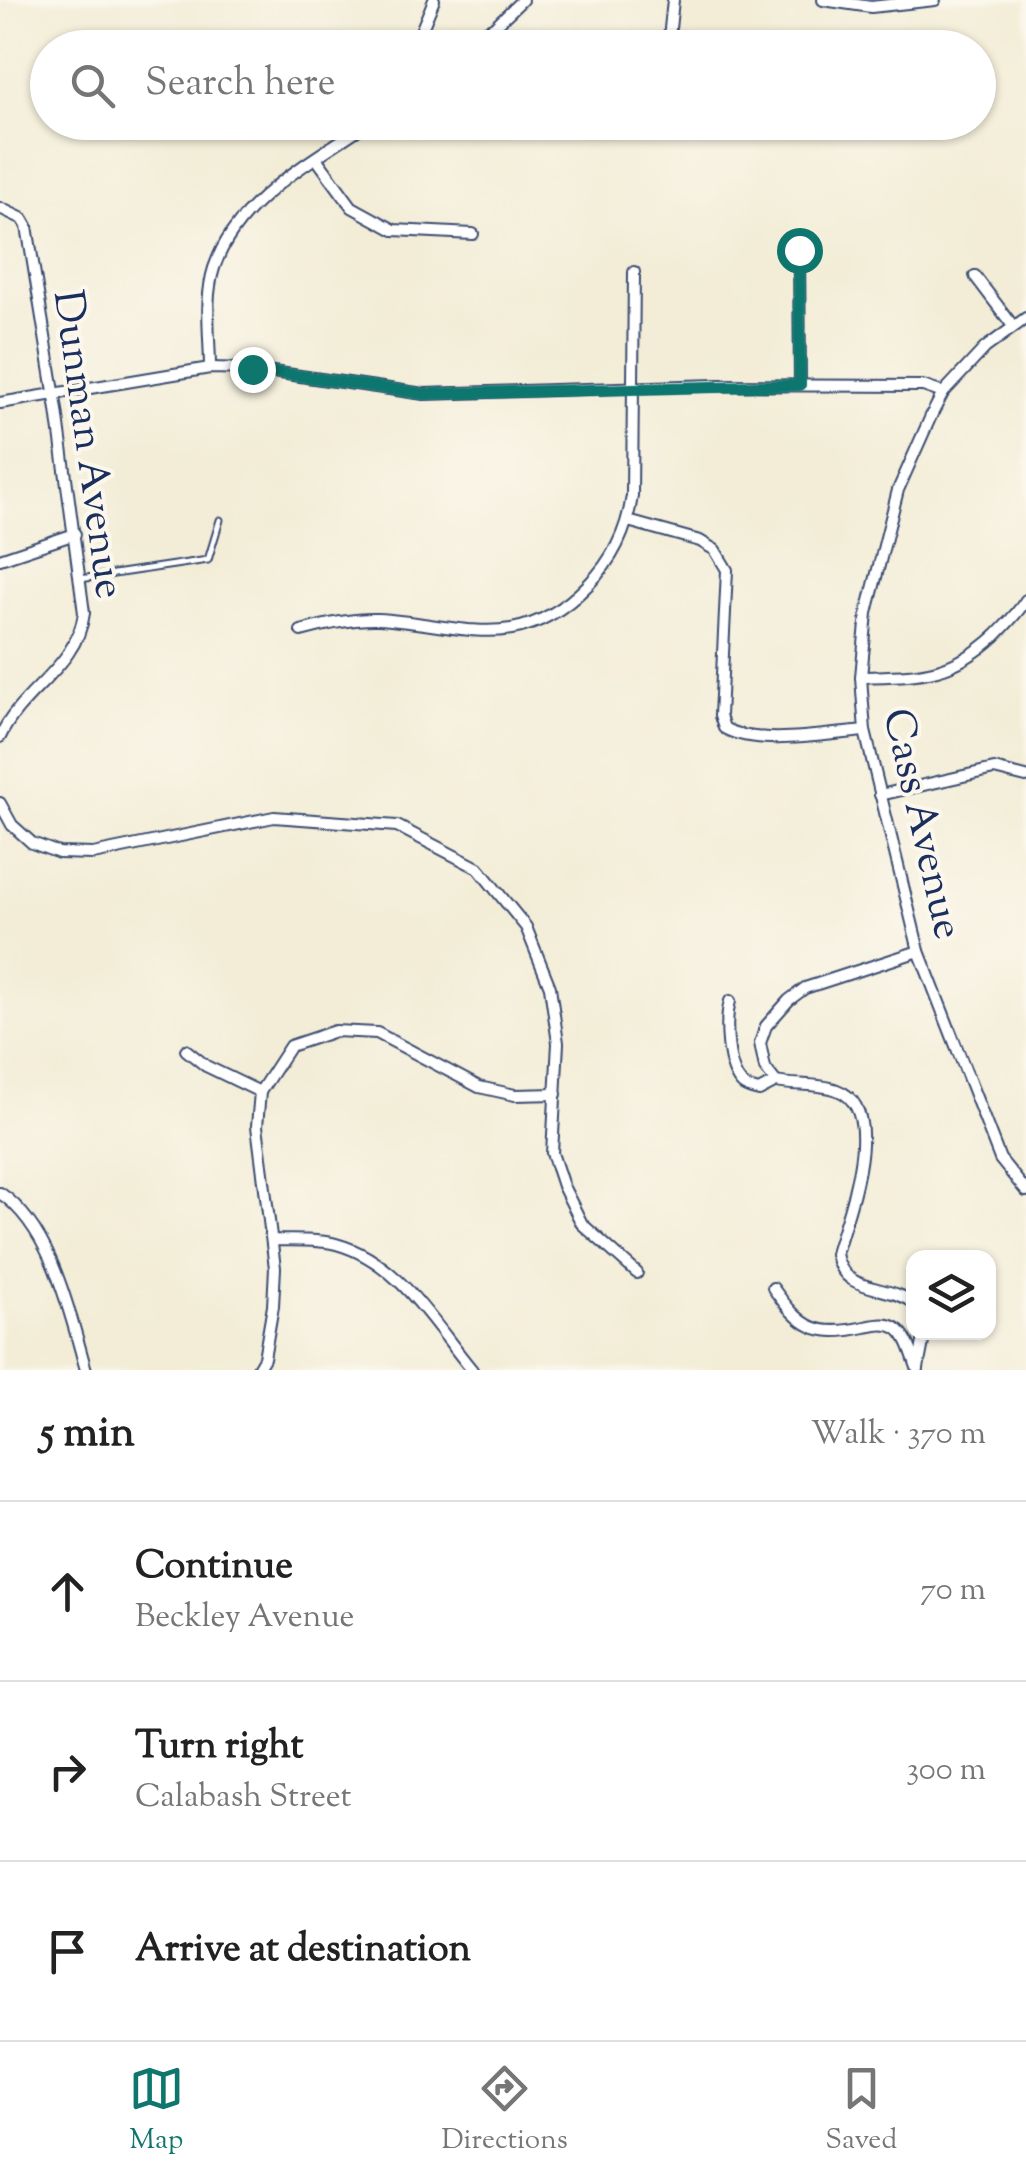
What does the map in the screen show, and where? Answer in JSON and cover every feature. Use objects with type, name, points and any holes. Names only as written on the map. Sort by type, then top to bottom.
[{"type":"street","points":[[422,30],[434,0]]},
{"type":"street","points":[[488,30],[522,0]]},
{"type":"street","points":[[670,30],[672,0]]},
{"type":"street","points":[[823,0],[871,7],[934,0]]},
{"type":"street","points":[[210,368],[210,289],[214,267],[233,230],[260,200],[342,140]]},
{"type":"street","points":[[316,158],[352,207],[394,230],[473,234]]},
{"type":"street","name":"Dunman Avenue","points":[[0,208],[22,219],[27,226],[84,613],[82,631],[74,648],[10,718],[0,736]]},
{"type":"street","points":[[799,250],[800,385]]},
{"type":"street","points":[[301,630],[376,619],[473,633],[510,630],[546,620],[592,582],[628,522],[633,479],[634,272]]},
{"type":"street","points":[[975,276],[1013,326]]},
{"type":"street","name":"Cass Avenue","points":[[1026,318],[985,348],[942,392],[898,490],[867,613],[862,676],[865,731],[918,951],[1000,1159],[1026,1191]]},
{"type":"street","points":[[0,402],[210,368],[252,369],[424,394],[800,385],[922,386],[942,392]]},
{"type":"street","points":[[628,522],[700,542],[715,550],[727,570],[720,716],[724,728],[736,735],[796,737],[865,731]]},
{"type":"street","points":[[0,559],[75,534]]},
{"type":"street","points":[[862,676],[945,670],[974,654],[1018,614],[1026,600]]},
{"type":"street","points":[[880,795],[994,769],[1026,777]]},
{"type":"street","points":[[0,803],[12,825],[32,843],[59,854],[93,854],[274,817],[397,826],[478,868],[526,927],[550,988],[558,1043],[552,1153],[563,1186],[582,1224],[637,1273]]},
{"type":"street","points":[[776,1082],[765,1068],[760,1043],[766,1026],[789,1000],[805,988],[918,951]]},
{"type":"street","points":[[730,1001],[726,1037],[743,1085],[759,1091],[776,1082],[839,1090],[861,1114],[861,1154],[836,1254],[838,1266],[851,1282],[906,1298]]},
{"type":"street","points":[[257,1370],[264,1358],[273,1306],[273,1240],[257,1126],[260,1092],[290,1046],[335,1031],[377,1034],[479,1087],[515,1095],[556,1094]]},
{"type":"street","points":[[186,1050],[206,1066],[260,1092]]},
{"type":"street","points":[[0,1194],[46,1248],[86,1370]]},
{"type":"street","points":[[273,1240],[334,1243],[378,1261],[398,1277],[472,1370]]},
{"type":"street","points":[[772,1288],[805,1326],[824,1332],[879,1324],[896,1328],[905,1338],[918,1370]]},
{"type":"street","points":[[918,1370],[924,1340]]},
{"type":"lane","points":[[80,578],[208,560],[220,520]]},
{"type":"route","points":[[252,369],[424,394],[800,385],[799,250]]}]
